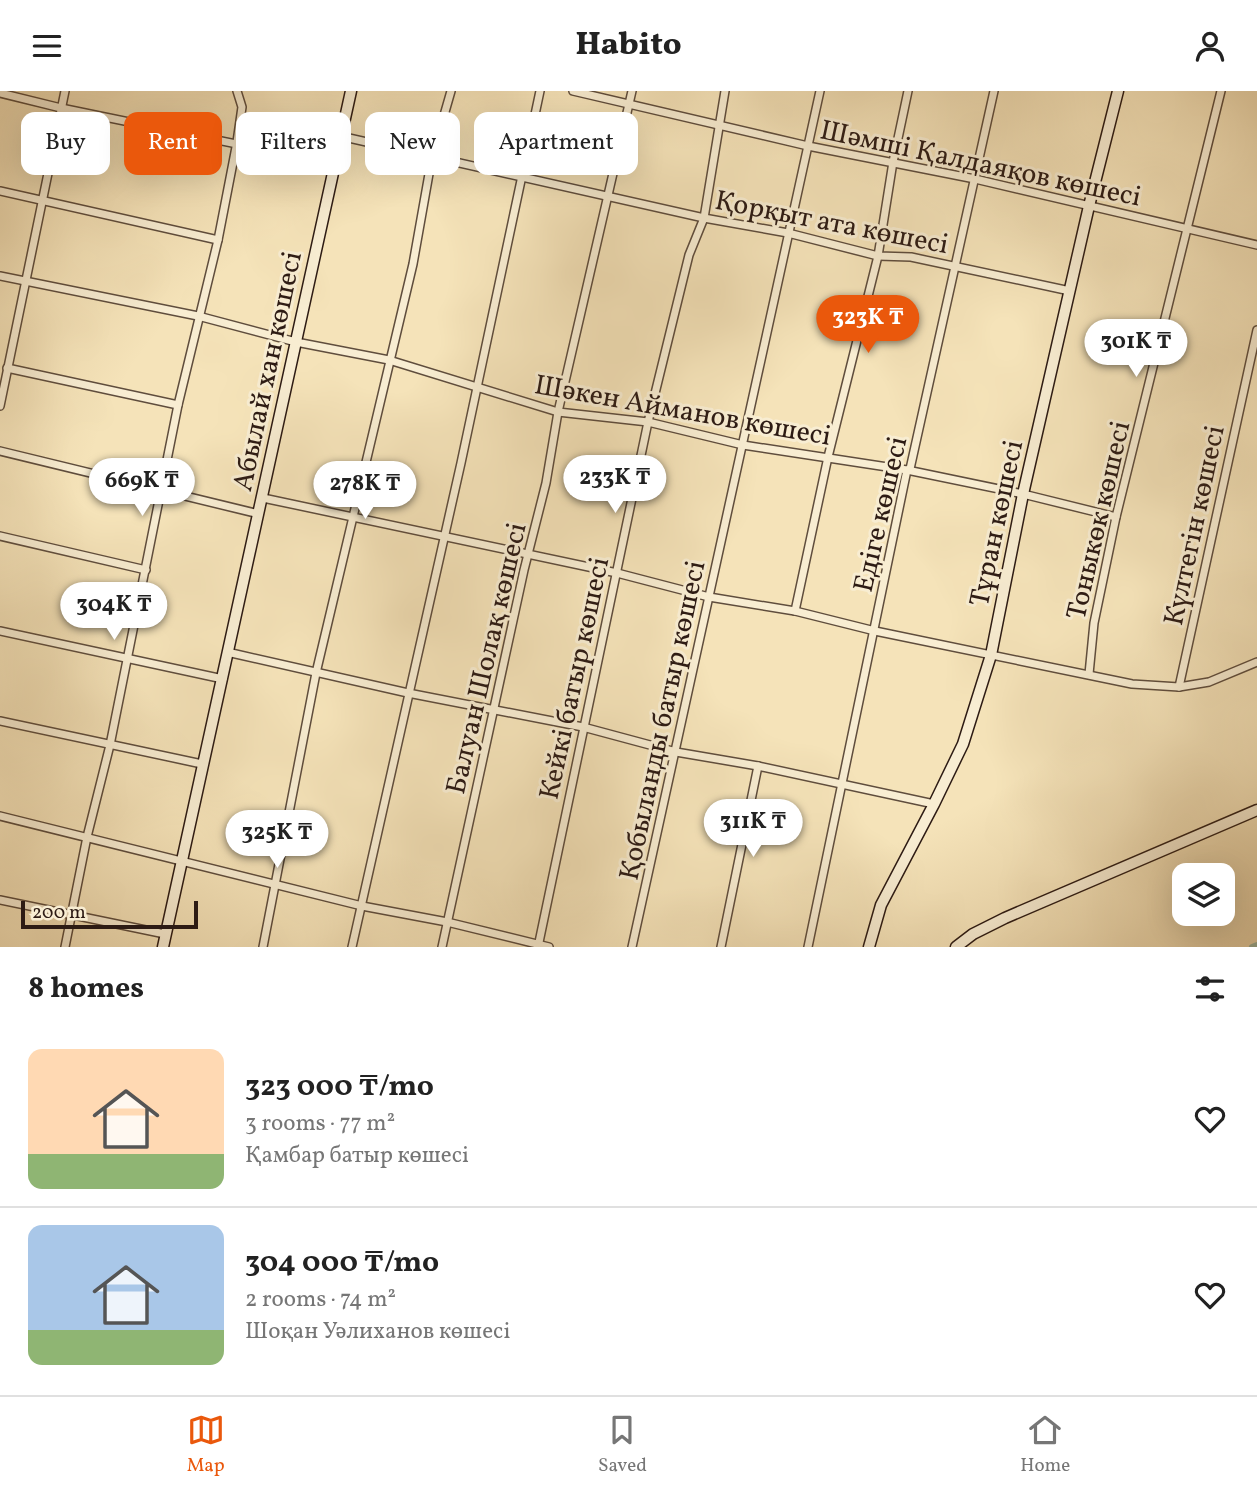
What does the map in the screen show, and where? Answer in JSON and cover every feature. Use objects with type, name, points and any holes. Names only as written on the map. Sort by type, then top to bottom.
[{"type":"street","points":[[0,406],[65,91]]},
{"type":"street","points":[[237,91],[241,112]]},
{"type":"street","name":"Абылай хан көшесі","points":[[346,112],[351,91]]},
{"type":"street","points":[[444,112],[450,91]]},
{"type":"street","points":[[352,947],[540,91]]},
{"type":"street","name":"Шәмші Қалдаяқов көшесі","points":[[573,91],[808,146],[975,179],[1257,246]]},
{"type":"street","name":"Балуан Шолақ көшесі","points":[[442,947],[546,483],[558,412],[632,91]]},
{"type":"street","name":"Кейкі батыр көшесі","points":[[538,946],[648,422],[689,255],[704,218],[725,91]]},
{"type":"street","name":"Қобыланды батыр көшесі","points":[[632,947],[820,91]]},
{"type":"street","points":[[795,611],[828,457],[878,256],[908,91]]},
{"type":"street","name":"Едіге көшесі","points":[[808,947],[907,470],[910,469],[994,91]]},
{"type":"street","name":"Тұран көшесі","points":[[869,947],[881,905],[963,744],[991,655],[1023,494],[1118,91]]},
{"type":"street","name":"Тоныкөк көшесі","points":[[1088,674],[1094,623],[1116,517],[1222,91]]},
{"type":"street","points":[[0,93],[61,108],[236,142]]},
{"type":"street","points":[[65,947],[128,659],[178,405],[218,240],[236,147]]},
{"type":"street","name":"Қорқыт ата көшесі","points":[[460,163],[704,218],[789,233],[878,256],[911,257],[1070,291]]},
{"type":"street","name":"Абылай хан көшесі","points":[[163,947],[331,175]]},
{"type":"street","points":[[263,947],[316,673],[413,264],[429,175]]},
{"type":"street","points":[[0,191],[218,240]]},
{"type":"street","name":"Шәкен Айманов көшесі","points":[[0,277],[198,316],[296,342],[389,360],[558,412],[648,422],[743,445],[907,470],[1116,517]]},
{"type":"street","name":"Күлтегін көшесі","points":[[1179,687],[1257,330]]},
{"type":"street","points":[[7,367],[178,405]]},
{"type":"street","points":[[0,451],[259,514]]},
{"type":"street","points":[[263,498],[617,573],[709,597],[795,611],[875,631],[1132,684],[1179,687],[1209,682],[1257,662]]},
{"type":"street","points":[[0,536],[146,570]]},
{"type":"street","points":[[0,631],[223,680]]},
{"type":"street","points":[[227,652],[408,693],[583,727],[676,751],[934,804]]},
{"type":"street","points":[[0,721],[202,764]]},
{"type":"street","points":[[721,947],[758,766]]},
{"type":"street","points":[[956,947],[973,934],[1005,918],[1257,810]]},
{"type":"street","points":[[0,817],[362,906],[447,922],[550,947]]},
{"type":"street","points":[[0,900],[166,934]]},
{"type":"waterway","points":[[1252,947],[1257,945]]}]
